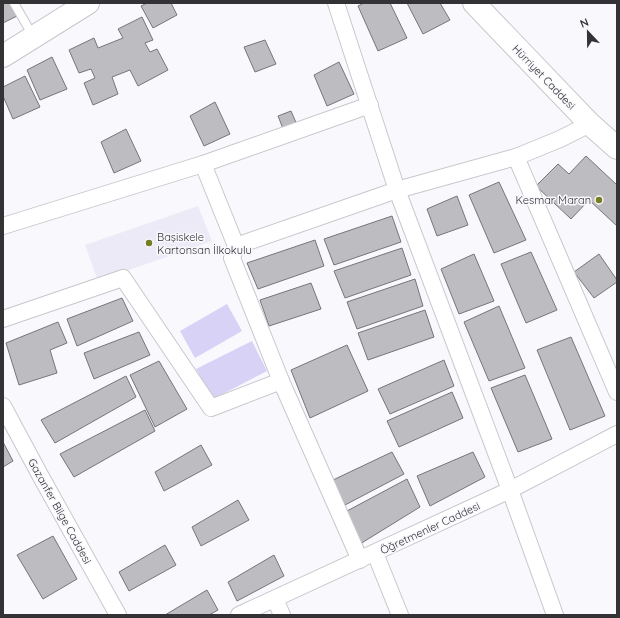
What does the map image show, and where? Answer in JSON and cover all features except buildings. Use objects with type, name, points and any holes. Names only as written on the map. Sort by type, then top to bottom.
[{"type":"street","points":[[3,56],[76,3]]},
{"type":"street","points":[[3,47],[32,34],[88,3]]},
{"type":"street","points":[[336,3],[397,190],[510,490],[555,615]]},
{"type":"street","name":"Hürriyet Caddesi","points":[[474,3],[590,124],[617,148]]},
{"type":"street","points":[[3,226],[203,164],[370,105]]},
{"type":"street","points":[[236,246],[397,190],[516,157],[560,139],[590,124]]},
{"type":"street","points":[[516,157],[617,392]]},
{"type":"street","points":[[203,164],[236,246],[232,258],[281,381],[360,560]]},
{"type":"street","points":[[3,320],[124,278],[211,408],[281,381]]},
{"type":"street","name":"Gazanfer Bilge Caddesi","points":[[3,406],[118,615]]},
{"type":"street","name":"Öğretmenler Caddesi","points":[[239,615],[510,490],[617,434]]},
{"type":"street","points":[[375,553],[400,615]]},
{"type":"street","points":[[275,599],[282,615]]},
{"type":"lane","points":[[14,3],[32,34]]},
{"type":"shaded area","name":"Başiskele Kartonsan İlkokulu","points":[[198,206],[212,241],[98,281],[85,245]]},
{"type":"shaded area","points":[[227,304],[242,331],[195,358],[180,331]]},
{"type":"shaded area","points":[[252,341],[267,371],[213,399],[196,369]]},
{"type":"place","name":"Kesmar Maran","points":[[599,200]]},
{"type":"place","name":"Başiskele Kartonsan İlkokulu","points":[[149,243]]}]
